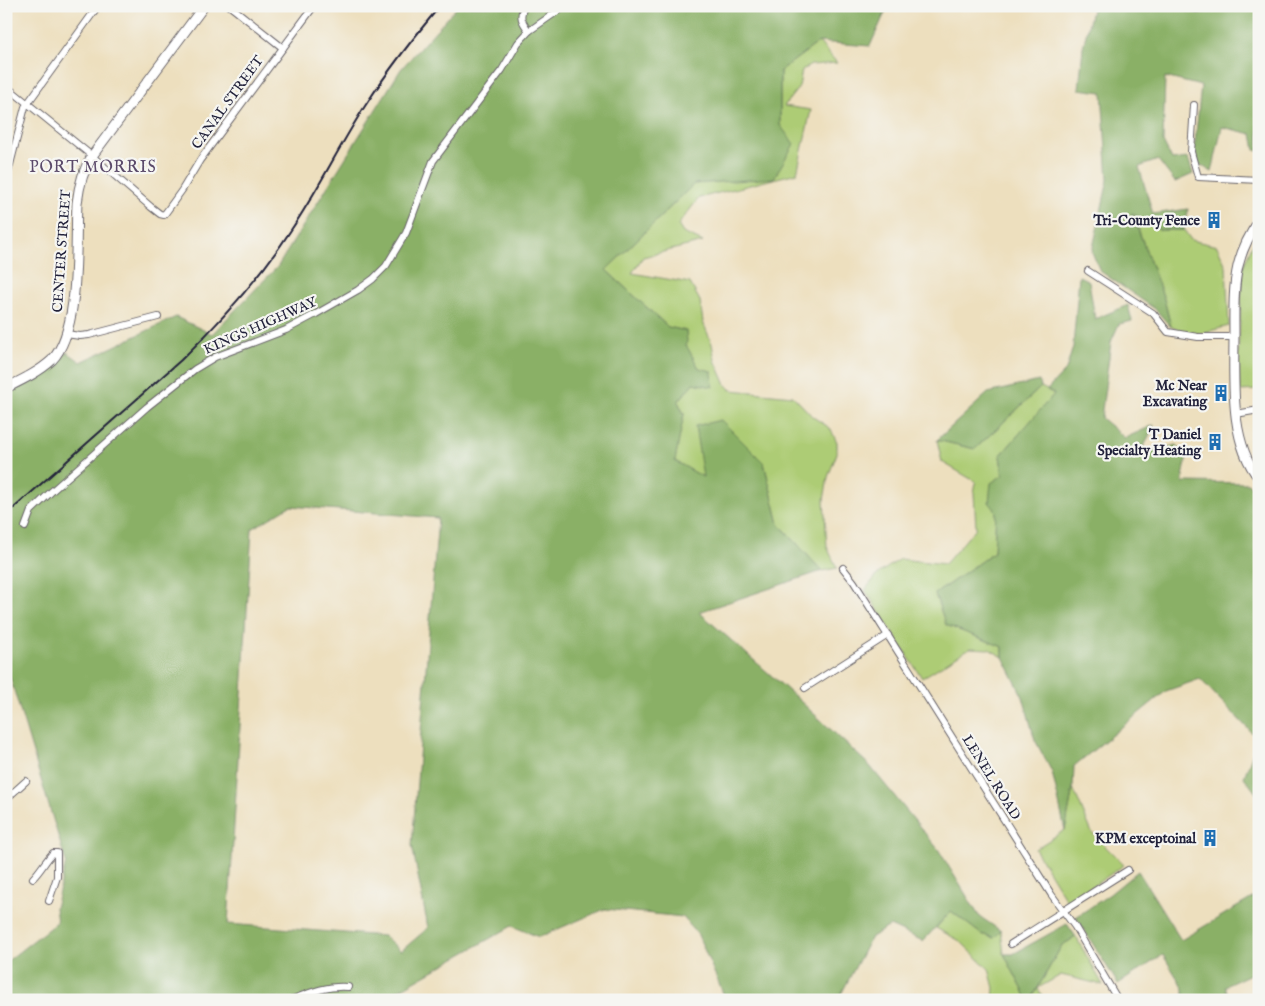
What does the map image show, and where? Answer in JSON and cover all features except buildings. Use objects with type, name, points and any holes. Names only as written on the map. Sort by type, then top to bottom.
[{"type":"main road","name":"CENTER STREET","points":[[6,388],[42,368],[53,359],[60,349],[66,334],[73,298],[78,190],[83,173],[92,156],[204,6]]},
{"type":"main road","points":[[1259,221],[1243,249],[1238,267],[1235,289],[1234,337],[1236,414],[1239,435],[1251,468],[1259,478]]},
{"type":"street","points":[[6,180],[20,123],[28,104],[98,6]]},
{"type":"street","points":[[230,6],[283,48]]},
{"type":"street","name":"CANAL STREET","points":[[92,156],[151,207],[164,215],[200,160],[314,6]]},
{"type":"street","points":[[525,6],[521,19],[528,32]]},
{"type":"street","name":"KINGS HIGHWAY","points":[[26,527],[31,511],[52,491],[147,407],[195,370],[215,357],[286,330],[316,314],[358,290],[386,266],[406,233],[433,162],[528,32],[565,6]]},
{"type":"street","points":[[1176,6],[1202,7]]},
{"type":"street","points":[[6,86],[92,156]]},
{"type":"street","points":[[1194,105],[1191,152],[1198,177],[1259,180]]},
{"type":"street","points":[[1088,271],[1153,313],[1168,332],[1198,338],[1234,337]]},
{"type":"street","points":[[66,334],[89,335],[158,317]]},
{"type":"street","points":[[1236,414],[1259,410]]},
{"type":"street","name":"LENEL ROAD","points":[[843,568],[888,635],[1051,894],[1085,943],[1118,1000]]},
{"type":"street","points":[[805,688],[888,635]]},
{"type":"street","points":[[6,799],[26,781]]},
{"type":"street","points":[[33,878],[44,867],[50,856],[53,853],[57,853],[57,877],[49,901]]},
{"type":"street","points":[[1011,944],[1128,870]]},
{"type":"street","points":[[290,1000],[324,988],[348,987]]},
{"type":"green space","points":[[458,6],[888,6],[870,46],[819,42],[780,71],[780,125],[794,144],[774,178],[694,184],[606,270],[668,327],[686,331],[686,345],[699,368],[712,371],[713,387],[693,383],[678,402],[684,414],[675,461],[703,477],[695,426],[721,420],[764,463],[779,524],[822,571],[699,612],[798,699],[869,765],[938,849],[979,916],[1001,931],[994,938],[981,934],[951,911],[923,941],[890,926],[871,937],[838,1000],[726,1000],[698,935],[683,917],[605,909],[539,937],[512,926],[381,1000],[277,1000],[276,997],[268,1000],[6,1000],[6,962],[57,922],[55,908],[66,862],[6,664],[6,395],[55,367],[67,352],[81,362],[176,317],[212,334],[278,266],[401,69]],"holes":[[[290,506],[438,518],[412,845],[428,928],[401,951],[384,936],[228,924],[252,529]]]},
{"type":"green space","points":[[1091,6],[1177,6],[1178,9],[1206,13],[1207,6],[1259,6],[1259,151],[1255,150],[1252,134],[1222,127],[1212,172],[1199,164],[1194,152],[1201,86],[1165,77],[1163,142],[1172,160],[1188,158],[1193,174],[1175,182],[1158,160],[1139,167],[1153,214],[1188,209],[1184,230],[1160,230],[1132,213],[1164,299],[1171,327],[1155,309],[1100,271],[1092,252],[1108,180],[1102,92],[1079,89],[1083,47],[1092,10]]},
{"type":"green space","points":[[819,42],[837,63],[811,65],[802,70],[799,87],[784,106],[811,110],[797,173],[699,198],[678,225],[683,233],[703,242],[643,257],[632,273],[690,283],[700,301],[703,322],[712,344],[715,360],[726,385],[731,390],[793,396],[813,417],[830,428],[837,442],[837,453],[828,477],[824,500],[827,547],[837,568],[822,571],[779,524],[764,463],[703,477],[674,461],[684,414],[678,402],[693,383],[699,368],[685,345],[686,331],[668,327],[606,270],[694,184],[774,177],[780,125],[780,71]]},
{"type":"green space","points":[[1132,212],[1160,230],[1184,230],[1191,240],[1217,246],[1226,266],[1229,326],[1194,335],[1171,327],[1164,299]]},
{"type":"green space","points":[[1259,234],[1259,390],[1240,391],[1238,353],[1243,267]]},
{"type":"green space","points":[[1079,276],[1089,281],[1095,319],[1128,305],[1132,321],[1119,324],[1111,342],[1101,418],[1125,438],[1154,425],[1141,453],[1177,445],[1187,457],[1182,482],[1248,483],[1259,496],[1259,797],[1244,777],[1258,739],[1200,679],[1166,691],[1074,766],[1073,788],[1065,830],[1052,772],[1035,740],[1023,697],[1003,657],[1003,647],[946,625],[935,594],[994,552],[996,511],[989,502],[991,483],[1003,475],[1000,456],[1054,394],[1047,390],[1066,370],[1073,347]]},
{"type":"green space","points":[[1039,381],[1041,387],[975,449],[937,440],[988,393]]},
{"type":"green space","points":[[1041,387],[1055,394],[1000,456],[1003,475],[996,511],[994,552],[935,594],[946,625],[1003,647],[1003,657],[989,649],[970,648],[922,678],[865,590],[878,574],[900,559],[945,564],[976,528],[974,493],[976,482],[942,462],[937,440],[975,449]]},
{"type":"green space","points":[[1073,788],[1092,833],[1124,865],[1068,903],[1035,849],[1065,830]]},
{"type":"green space","points":[[1138,871],[1181,940],[1259,894],[1259,970],[1225,986],[1230,1000],[1184,1000],[1184,989],[1163,955],[1118,984],[1076,917],[1110,894]]},
{"type":"green space","points":[[951,911],[981,934],[994,938],[1001,931],[1004,954],[1028,1000],[993,1000],[994,988],[989,969],[960,941],[936,928]]},
{"type":"green space","points":[[1067,924],[1076,937],[1062,945],[1031,1000],[1028,1000],[1004,954],[1013,954]]},
{"type":"green space","points":[[1076,937],[1103,985],[1061,975],[1038,988],[1044,1000],[1031,1000],[1062,945]]},
{"type":"railway","points":[[6,515],[181,360],[240,298],[279,248],[375,90],[440,6]]},
{"type":"place","name":"Tri-County Fence","points":[[1214,220]]},
{"type":"place","name":"Mc Near Excavating","points":[[1221,393]]},
{"type":"place","name":"T Daniel Specialty Heating","points":[[1215,442]]},
{"type":"place","name":"KPM exceptoinal","points":[[1210,838]]},
{"type":"district","name":"PORT MORRIS","points":[[93,166]]}]
